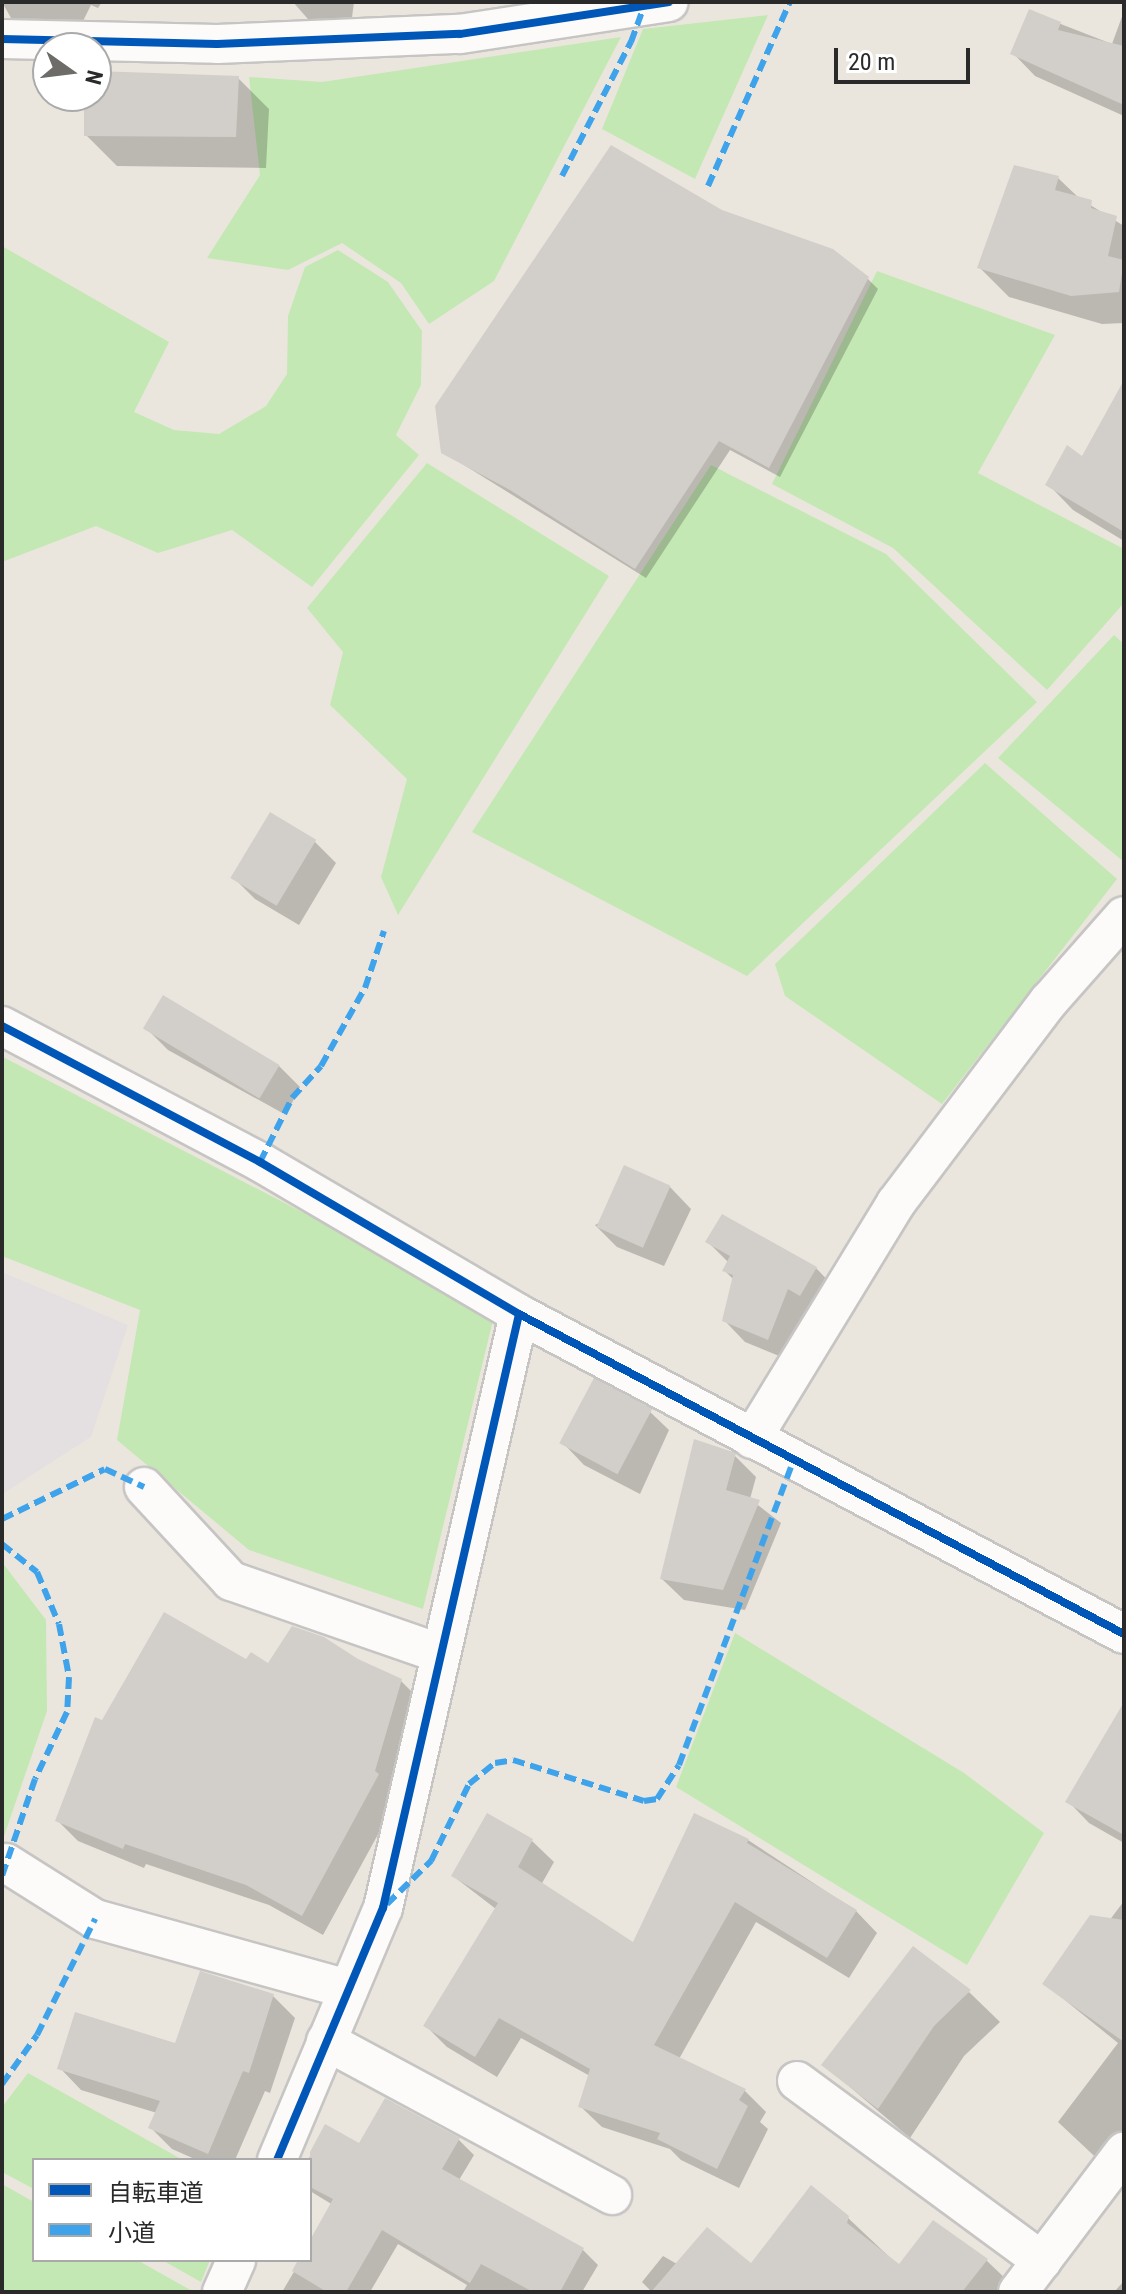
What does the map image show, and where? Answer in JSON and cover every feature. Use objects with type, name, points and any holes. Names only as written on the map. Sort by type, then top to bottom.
[{"type":"street","points":[[2,39],[201,45],[460,34],[669,2]]},
{"type":"street","points":[[752,1439],[896,1203],[1049,1001],[1124,916]]},
{"type":"street","points":[[2,1026],[260,1162],[519,1314],[1124,1634]]},
{"type":"street","points":[[278,2158],[383,1908],[519,1314]]},
{"type":"street","points":[[144,1487],[231,1581],[439,1653]]},
{"type":"street","points":[[6,1863],[95,1919],[348,1989]]},
{"type":"street","points":[[326,2041],[612,2195]]},
{"type":"street","points":[[797,2081],[1042,2261]]},
{"type":"street","points":[[1018,2292],[1124,2152]]},
{"type":"street","points":[[222,2292],[235,2262]]},
{"type":"shaded area","points":[[2,1272],[128,1325],[91,1437],[4,1493]]},
{"type":"green space","points":[[768,15],[695,179],[602,129],[643,29]]},
{"type":"green space","points":[[621,37],[494,281],[429,324],[401,283],[342,243],[288,270],[207,258],[260,175],[249,77],[322,82]]},
{"type":"green space","points":[[2,246],[169,342],[134,412],[174,430],[219,434],[266,406],[287,374],[288,316],[305,267],[338,250],[388,282],[422,331],[421,385],[396,435],[419,455],[312,587],[232,530],[158,553],[96,526],[2,562]]},
{"type":"green space","points":[[877,271],[1055,335],[978,473],[1124,549],[1124,603],[1047,690],[893,548],[772,484]]},
{"type":"green space","points":[[427,463],[609,576],[398,915],[381,877],[407,779],[330,705],[343,652],[307,608]]},
{"type":"green space","points":[[711,465],[886,554],[1037,702],[747,976],[472,832]]},
{"type":"green space","points":[[1114,635],[1124,644],[1124,862],[998,758]]},
{"type":"green space","points":[[985,763],[1117,879],[942,1104],[785,996],[775,964]]},
{"type":"green space","points":[[3,1057],[495,1312],[423,1609],[249,1550],[117,1440],[140,1310],[2,1256]]},
{"type":"green space","points":[[2,1562],[46,1620],[47,1711],[2,1842]]},
{"type":"green space","points":[[735,1633],[964,1773],[1044,1833],[967,1965],[676,1787]]},
{"type":"green space","points":[[28,2073],[179,2158],[32,2158],[32,2188],[2,2172],[2,2107]]},
{"type":"green space","points":[[2,2184],[32,2201],[32,2262],[141,2262],[194,2292],[2,2292]]},
{"type":"green space","points":[[166,2262],[209,2262],[201,2282]]},
{"type":"building","points":[[1029,9],[1061,22],[1058,30],[1124,46],[1124,105],[1010,54]]},
{"type":"building","points":[[112,72],[239,76],[236,137],[84,136],[84,112],[112,112]]},
{"type":"building","points":[[611,145],[722,210],[833,249],[869,277],[769,468],[719,441],[635,569],[510,490],[441,453],[435,406]]},
{"type":"building","points":[[1014,165],[1059,176],[1055,190],[1092,200],[1091,208],[1117,216],[1108,256],[1124,260],[1119,292],[1071,296],[977,268]]},
{"type":"building","points":[[1124,380],[1124,532],[1045,485],[1067,445],[1082,456]]},
{"type":"building","points":[[270,812],[316,840],[277,906],[230,878]]},
{"type":"building","points":[[163,995],[280,1065],[259,1098],[143,1028]]},
{"type":"building","points":[[624,1165],[671,1186],[643,1248],[596,1227]]},
{"type":"building","points":[[722,1214],[817,1267],[800,1296],[788,1289],[768,1340],[722,1321],[733,1275],[722,1271],[730,1256],[705,1242]]},
{"type":"building","points":[[594,1378],[652,1409],[618,1474],[559,1443]]},
{"type":"building","points":[[694,1439],[736,1453],[726,1490],[760,1500],[723,1590],[660,1579]]},
{"type":"building","points":[[164,1612],[246,1659],[251,1652],[268,1663],[292,1626],[324,1637],[358,1659],[402,1679],[375,1771],[379,1774],[302,1916],[246,1885],[125,1844],[123,1849],[55,1821],[95,1717],[102,1720]]},
{"type":"building","points":[[1124,1702],[1124,1835],[1065,1802]]},
{"type":"building","points":[[487,1813],[533,1839],[518,1867],[633,1942],[694,1813],[749,1839],[747,1843],[857,1910],[827,1958],[735,1902],[654,2045],[746,2089],[739,2100],[748,2106],[717,2169],[657,2139],[660,2133],[578,2107],[590,2069],[499,2018],[475,2057],[423,2026],[498,1903],[451,1876]]},
{"type":"building","points":[[1090,1915],[1124,1920],[1124,2042],[1042,1984]]},
{"type":"building","points":[[913,1946],[971,1990],[934,2026],[878,2109],[821,2065]]},
{"type":"building","points":[[200,1971],[274,1994],[249,2073],[243,2071],[208,2154],[148,2128],[160,2101],[57,2069],[75,2012],[175,2043]]},
{"type":"building","points":[[385,2098],[460,2138],[442,2169],[584,2248],[560,2292],[533,2292],[481,2264],[470,2283],[382,2230],[346,2292],[327,2292],[292,2271],[297,2262],[312,2262],[312,2236],[333,2199],[312,2188],[310,2152],[325,2124],[359,2143]]},
{"type":"building","points":[[811,2185],[849,2216],[847,2223],[899,2264],[933,2220],[988,2259],[962,2292],[651,2292],[707,2227],[751,2263]]},
{"type":"marked path","points":[[708,186],[790,2]]},
{"type":"marked path","points":[[562,176],[631,42],[644,6]]},
{"type":"marked path","points":[[260,1162],[292,1098],[321,1066],[365,988],[384,931]]},
{"type":"marked path","points":[[387,1904],[431,1861],[469,1784],[495,1763],[513,1760],[644,1801],[657,1799],[679,1765],[793,1461]]},
{"type":"marked path","points":[[2,1519],[105,1469],[144,1487]]},
{"type":"marked path","points":[[2,1544],[37,1572],[59,1624],[69,1677],[67,1712],[35,1779],[2,1876]]},
{"type":"marked path","points":[[2,2084],[37,2035],[95,1919]]},
{"type":"cycle path","points":[[2,39],[217,44],[460,34],[669,2]]},
{"type":"cycle path","points":[[2,1026],[260,1162],[519,1314],[1124,1634]]},
{"type":"cycle path","points":[[278,2158],[383,1908],[519,1314]]}]
